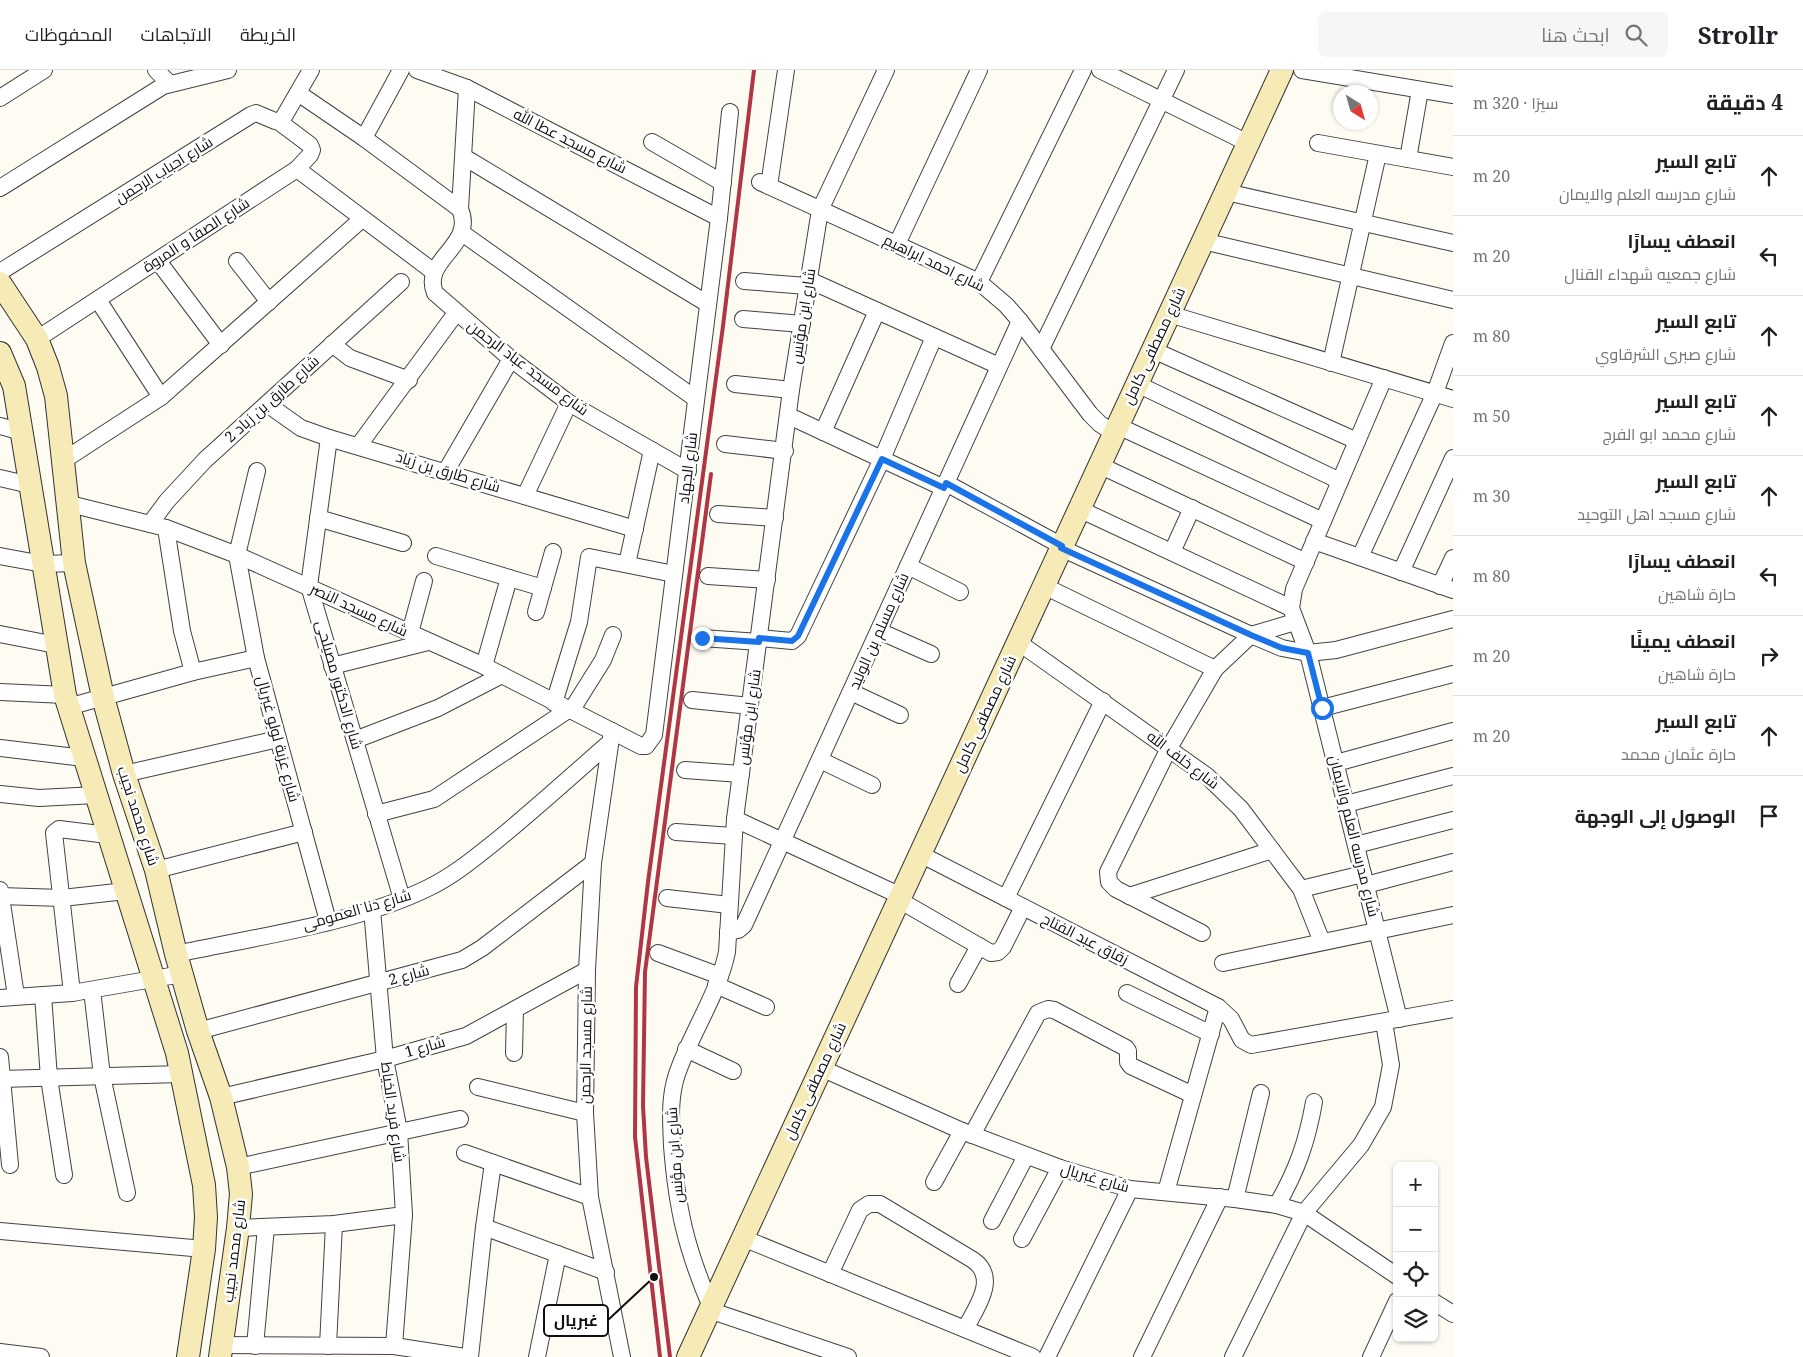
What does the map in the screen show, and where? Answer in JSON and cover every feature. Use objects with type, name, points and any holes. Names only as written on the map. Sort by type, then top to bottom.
[{"type":"main road","name":"شارع مصطفى كامل","points":[[688,1357],[1282,70]]},
{"type":"main road","name":"شارع محمد نجيب","points":[[0,283],[37,339],[48,367],[56,396],[64,460],[66,503],[74,563],[103,698],[124,774],[156,870],[179,964],[198,1030],[221,1097],[238,1167],[241,1194],[238,1228],[221,1351]]},
{"type":"main road","name":"شارع محمد نجيب","points":[[0,353],[14,386],[66,701],[154,981],[181,1074],[204,1185],[206,1217],[204,1249],[188,1357]]},
{"type":"street","points":[[0,98],[44,70]]},
{"type":"street","points":[[156,70],[170,84]]},
{"type":"street","points":[[0,188],[163,86],[228,70]]},
{"type":"street","points":[[278,121],[285,117],[311,70]]},
{"type":"street","points":[[364,138],[401,70]]},
{"type":"street","name":"شارع مسجد عطا الله","points":[[417,70],[468,88],[719,218]]},
{"type":"street","name":"شارع احمد ابراهيم","points":[[786,70],[764,184],[979,282],[1020,320],[1090,414],[1100,424],[1323,521]]},
{"type":"street","name":"شارع ابن مؤنس","points":[[710,1308],[686,1242],[680,1219],[674,1171],[670,1110],[676,1077],[686,1050],[718,981],[727,952],[735,819],[792,390],[820,210],[886,70]]},
{"type":"street","points":[[897,244],[979,70]]},
{"type":"street","points":[[979,282],[1083,70]]},
{"type":"street","points":[[1100,70],[1248,143]]},
{"type":"street","points":[[1041,349],[1176,70]]},
{"type":"street","points":[[1302,70],[1453,95]]},
{"type":"street","points":[[297,169],[362,220],[434,272],[462,233],[464,224],[460,210],[468,88]]},
{"type":"street","points":[[1408,159],[1420,90]]},
{"type":"street","points":[[298,93],[364,138],[460,210]]},
{"type":"street","name":"شارع الجهاد","points":[[641,746],[651,742],[654,735],[719,218],[730,112]]},
{"type":"street","name":"شارع احباب الرحمن","points":[[0,272],[251,115],[256,113],[278,121]]},
{"type":"street","name":"شارع الصفا و المروة","points":[[37,339],[297,169],[310,155],[312,150],[310,145],[278,121]]},
{"type":"street","points":[[652,142],[723,182]]},
{"type":"street","points":[[1318,143],[1453,167]]},
{"type":"street","points":[[1331,362],[1378,154]]},
{"type":"street","points":[[464,157],[708,304]]},
{"type":"street","points":[[1226,192],[1453,244]]},
{"type":"street","points":[[64,460],[161,397],[362,220]]},
{"type":"street","points":[[462,233],[696,399]]},
{"type":"street","points":[[1203,240],[1453,300]]},
{"type":"street","points":[[158,261],[221,345]]},
{"type":"street","points":[[237,261],[269,302]]},
{"type":"street","name":"شارع مسجد عباد الرحمن","points":[[434,272],[431,284],[435,293],[511,359],[569,403],[688,471]]},
{"type":"street","points":[[744,281],[808,283],[877,311],[999,366]]},
{"type":"street","name":"شارع طارق بن زياد 2","points":[[150,524],[167,501],[205,460],[401,282]]},
{"type":"street","points":[[98,300],[161,397]]},
{"type":"street","points":[[823,432],[877,311]]},
{"type":"street","points":[[358,446],[409,380],[456,313]]},
{"type":"street","points":[[1169,314],[1453,399]]},
{"type":"street","points":[[743,319],[802,324]]},
{"type":"street","name":"شارع مسلم بن الوليد","points":[[728,932],[738,930],[744,925],[784,841],[1020,320]]},
{"type":"street","points":[[702,638],[792,641],[798,636],[882,459],[934,337]]},
{"type":"street","points":[[1360,557],[1435,394],[1453,343]]},
{"type":"street","points":[[332,344],[350,358],[372,368],[409,380]]},
{"type":"street","points":[[1152,350],[1357,442]]},
{"type":"street","points":[[446,471],[511,359]]},
{"type":"street","points":[[1293,615],[1294,589],[1384,378]]},
{"type":"street","points":[[735,384],[792,390]]},
{"type":"street","points":[[1137,384],[1340,481]]},
{"type":"street","points":[[525,496],[569,403]]},
{"type":"street","name":"شارع طارق بن زياد","points":[[267,404],[301,428],[329,438],[446,471],[635,529]]},
{"type":"street","points":[[789,416],[882,459],[945,485],[1062,547],[1282,648],[1308,653],[1336,650],[1453,620]]},
{"type":"street","points":[[0,426],[22,432]]},
{"type":"street","name":"شارع الدكتور مصيلحى","points":[[329,438],[310,586],[402,899]]},
{"type":"street","points":[[725,444],[784,450]]},
{"type":"street","points":[[628,564],[652,450]]},
{"type":"street","points":[[1401,572],[1453,458]]},
{"type":"street","points":[[1099,466],[1306,562]]},
{"type":"street","points":[[237,555],[257,471]]},
{"type":"street","points":[[0,478],[30,485]]},
{"type":"street","name":"شارع مسجد النصر","points":[[66,503],[166,528],[237,555],[310,586],[428,642],[484,666],[564,708],[610,738],[641,746]]},
{"type":"street","points":[[1172,552],[1192,508]]},
{"type":"street","points":[[1079,509],[1172,552],[1293,615]]},
{"type":"street","points":[[718,514],[775,518]]},
{"type":"street","points":[[318,518],[403,543]]},
{"type":"street","points":[[166,528],[182,630],[193,672]]},
{"type":"street","points":[[1314,541],[1446,588],[1453,558]]},
{"type":"street","points":[[536,612],[554,552]]},
{"type":"street","name":"شارع عزبة لولو غبريال","points":[[237,555],[256,658],[328,921]]},
{"type":"street","points":[[0,556],[43,564],[74,563]]},
{"type":"street","points":[[436,556],[543,588]]},
{"type":"street","points":[[564,708],[589,557],[674,574]]},
{"type":"street","points":[[908,566],[960,592]]},
{"type":"street","points":[[708,576],[767,580]]},
{"type":"street","points":[[484,666],[509,578]]},
{"type":"street","points":[[410,633],[424,581]]},
{"type":"street","points":[[1044,586],[1215,669]]},
{"type":"street","points":[[1202,933],[1112,886],[1108,872],[1169,748],[1215,669],[1251,635],[1293,615]]},
{"type":"street","name":"شارع مدرسه العلم والايمان","points":[[1233,1357],[1304,1214],[1361,1145],[1383,1107],[1391,1065],[1392,1020],[1377,931],[1308,653],[1293,615]]},
{"type":"street","points":[[879,631],[932,654]]},
{"type":"street","points":[[0,634],[56,646]]},
{"type":"street","points":[[376,814],[434,799],[564,708],[603,660],[613,635]]},
{"type":"street","points":[[332,666],[428,642]]},
{"type":"street","name":"شارع خلف الله","points":[[1018,642],[1207,776],[1241,809],[1301,889],[1322,942]]},
{"type":"street","points":[[0,692],[66,701],[103,698],[193,672],[256,658]]},
{"type":"street","points":[[1322,708],[1453,674]]},
{"type":"street","points":[[355,740],[438,708],[502,675]]},
{"type":"street","points":[[851,692],[900,715]]},
{"type":"street","points":[[692,700],[750,706]]},
{"type":"street","points":[[1006,898],[1103,701]]},
{"type":"street","points":[[1336,763],[1453,731]]},
{"type":"street","name":"شارع مسجد الرحمن","points":[[610,738],[593,863],[586,970],[585,1113],[590,1197],[622,1357]]},
{"type":"street","name":"شارع دنا العمومى","points":[[8,997],[72,993],[154,981],[179,964],[372,909],[428,888],[457,872],[518,824],[610,738]]},
{"type":"street","points":[[124,774],[278,739]]},
{"type":"street","points":[[0,748],[84,758]]},
{"type":"street","points":[[820,760],[872,784]]},
{"type":"street","points":[[685,770],[741,774]]},
{"type":"street","points":[[1346,804],[1453,776]]},
{"type":"street","points":[[0,794],[39,798],[96,795]]},
{"type":"street","points":[[735,819],[900,898],[991,953],[1001,950],[1023,907]]},
{"type":"street","points":[[1356,845],[1453,820]]},
{"type":"street","points":[[72,993],[55,830],[108,835]]},
{"type":"street","points":[[156,870],[304,832]]},
{"type":"street","points":[[676,832],[733,836]]},
{"type":"street","points":[[1129,896],[1272,850]]},
{"type":"street","name":"زقاق عبد الفتاح","points":[[920,854],[1218,1007],[1231,1019],[1239,1036],[1246,1043],[1256,1045],[1392,1020]]},
{"type":"street","points":[[1301,889],[1453,862]]},
{"type":"street","name":"شارع 2","points":[[198,1030],[462,960],[482,948],[593,863]]},
{"type":"street","points":[[8,997],[1,894],[62,898],[126,891]]},
{"type":"street","points":[[667,898],[729,905]]},
{"type":"street","name":"شارع فريد الخياط","points":[[372,909],[385,1059],[399,1131],[404,1215],[394,1346]]},
{"type":"street","points":[[1223,963],[1453,915]]},
{"type":"street","points":[[958,984],[979,946]]},
{"type":"street","points":[[658,953],[718,981],[766,1008]]},
{"type":"street","name":"شارع 1","points":[[221,1097],[385,1059],[466,1036],[586,970]]},
{"type":"street","points":[[92,990],[102,1076],[127,1193]]},
{"type":"street","points":[[1127,993],[1211,1034]]},
{"type":"street","points":[[43,995],[49,1078],[64,1174]]},
{"type":"street","points":[[1166,1192],[1218,1007]]},
{"type":"street","points":[[934,1182],[967,1133],[1038,1013],[1048,1009],[1062,1014],[1126,1048],[1128,1062],[1131,1066],[1193,1095]]},
{"type":"street","points":[[1392,1020],[1453,1009]]},
{"type":"street","points":[[514,1053],[515,1010]]},
{"type":"street","points":[[686,1050],[733,1071]]},
{"type":"street","points":[[0,1057],[10,1165]]},
{"type":"street","name":"شارع غبريال","points":[[821,1068],[967,1133],[1060,1168],[1130,1189],[1228,1198],[1277,1205],[1304,1214],[1393,1273]]},
{"type":"street","points":[[1,1079],[181,1074]]},
{"type":"street","points":[[478,1087],[585,1113]]},
{"type":"street","points":[[1142,1357],[1228,1198],[1261,1093]]},
{"type":"street","points":[[1277,1205],[1296,1173],[1308,1138],[1314,1102]]},
{"type":"street","points":[[238,1167],[460,1119]]},
{"type":"street","points":[[465,1153],[590,1197]]},
{"type":"street","points":[[992,1221],[1026,1156]]},
{"type":"street","points":[[470,1357],[484,1227],[494,1163]]},
{"type":"street","points":[[1022,1239],[1060,1168]]},
{"type":"street","points":[[1047,1357],[1130,1189]]},
{"type":"street","points":[[830,1274],[860,1210],[869,1204],[880,1204],[973,1260],[983,1270],[986,1276],[984,1290],[965,1330]]},
{"type":"street","points":[[238,1228],[334,1224],[404,1215]]},
{"type":"street","points":[[328,1346],[334,1224]]},
{"type":"street","points":[[255,1346],[266,1227]]},
{"type":"street","points":[[484,1227],[606,1272]]},
{"type":"street","points":[[0,1231],[204,1249]]},
{"type":"street","points":[[743,1238],[1033,1357]]},
{"type":"street","points":[[537,1357],[558,1254]]},
{"type":"street","points":[[1438,1305],[1453,1314]]},
{"type":"street","points":[[710,1308],[848,1357]]},
{"type":"street","points":[[1371,1357],[1393,1310]]},
{"type":"street","points":[[221,1351],[255,1346],[307,1352],[328,1346],[361,1351],[394,1346],[465,1357]]},
{"type":"street","points":[[3,1354],[41,1357]]},
{"type":"railway","points":[[660,1357],[635,1137],[636,987],[648,882],[723,326],[754,70]]},
{"type":"railway","points":[[670,1357],[646,1157],[643,1106],[645,972],[711,474]]},
{"type":"place","name":"غبريال","points":[[654,1277]]},
{"type":"route","points":[[702,638],[759,642],[759,638],[792,641],[798,636],[882,459],[944,488],[946,483],[1062,546],[1061,548],[1251,635],[1282,648],[1308,653],[1322,708]]}]
